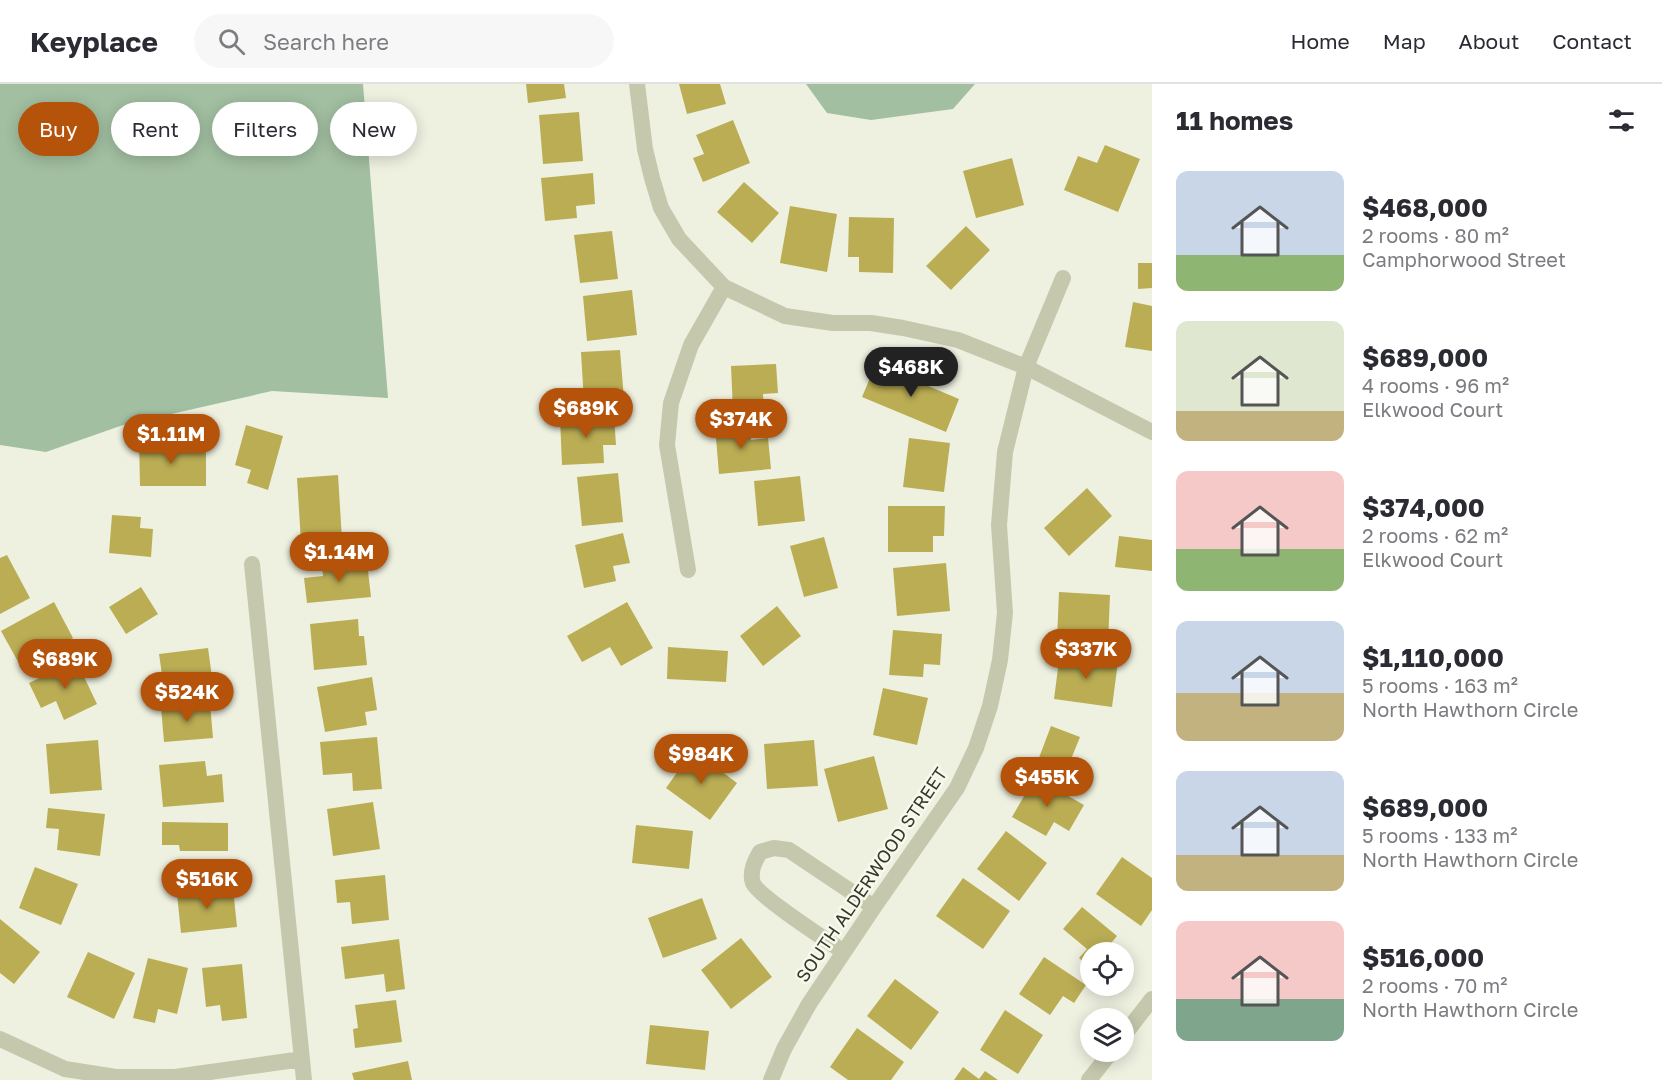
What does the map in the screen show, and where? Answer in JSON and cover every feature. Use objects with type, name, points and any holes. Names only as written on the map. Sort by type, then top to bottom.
[{"type":"street","points":[[637,84],[645,149],[661,207],[678,239],[724,287],[785,316],[834,323],[871,323],[958,340],[1026,367],[1152,432]]},
{"type":"street","name":"SOUTH ALDERWOOD STREET","points":[[771,1080],[784,1049],[809,1004],[957,788],[976,747],[990,706],[1000,660],[1005,613],[999,525],[1005,452],[1026,367],[1063,278]]},
{"type":"street","points":[[688,570],[668,445],[671,403],[691,345],[724,287]]},
{"type":"street","points":[[252,564],[304,1080]]},
{"type":"street","points":[[844,952],[764,896],[753,884],[753,864],[760,852],[774,848],[789,850],[874,908]]},
{"type":"street","points":[[1134,1027],[1146,1017],[1152,999]]},
{"type":"street","points":[[0,1039],[65,1070],[116,1077],[175,1077],[302,1059]]},
{"type":"street","points":[[1089,1080],[1103,1062]]},
{"type":"green space","points":[[0,84],[363,84],[364,102],[330,102],[330,156],[369,156],[388,398],[272,391],[123,425],[46,452],[0,445]]},
{"type":"green space","points":[[806,84],[975,84],[953,109],[871,120],[827,113]]},
{"type":"building","points":[[526,84],[564,84],[566,98],[528,103]]},
{"type":"building","points":[[679,84],[720,84],[726,104],[687,114]]},
{"type":"building","points":[[579,112],[583,161],[543,164],[539,115]]},
{"type":"building","points":[[733,120],[750,163],[703,182],[693,158],[704,154],[696,135]]},
{"type":"building","points":[[1105,145],[1140,159],[1118,212],[1064,190],[1078,156],[1097,163]]},
{"type":"building","points":[[1012,158],[1024,205],[976,218],[963,171]]},
{"type":"building","points":[[593,173],[595,204],[576,206],[577,218],[545,221],[541,178]]},
{"type":"building","points":[[744,182],[779,213],[752,243],[717,212]]},
{"type":"building","points":[[790,206],[837,214],[827,272],[780,263]]},
{"type":"building","points":[[849,217],[894,218],[893,273],[859,272],[859,257],[848,257]]},
{"type":"building","points":[[966,226],[990,250],[951,290],[926,266]]},
{"type":"building","points":[[612,231],[618,279],[580,283],[574,235]]},
{"type":"building","points":[[1138,263],[1152,263],[1152,288],[1138,289]]},
{"type":"building","points":[[632,290],[637,335],[587,341],[583,296]]},
{"type":"building","points":[[1133,302],[1152,306],[1152,351],[1125,347]]},
{"type":"building","points":[[620,350],[624,399],[584,402],[581,352]]},
{"type":"building","points":[[776,364],[778,393],[763,394],[764,410],[733,411],[731,366]]},
{"type":"building","points":[[876,364],[959,399],[946,432],[862,397]]},
{"type":"building","points":[[614,415],[616,445],[603,445],[604,463],[562,465],[560,418]]},
{"type":"building","points":[[750,423],[751,440],[768,438],[771,469],[719,474],[715,426]]},
{"type":"building","points":[[246,425],[283,436],[268,490],[247,483],[251,470],[235,465]]},
{"type":"building","points":[[909,438],[950,443],[944,492],[903,487]]},
{"type":"building","points":[[174,439],[174,450],[206,449],[206,486],[140,486],[139,440]]},
{"type":"building","points":[[618,473],[623,522],[582,526],[577,477]]},
{"type":"building","points":[[338,475],[342,539],[301,542],[297,478]]},
{"type":"building","points":[[800,476],[805,521],[758,526],[754,481]]},
{"type":"building","points":[[1087,488],[1112,516],[1069,556],[1044,528]]},
{"type":"building","points":[[888,506],[945,506],[944,536],[933,536],[933,552],[888,552]]},
{"type":"building","points":[[112,515],[141,517],[140,528],[153,529],[151,557],[109,553]]},
{"type":"building","points":[[623,533],[630,563],[613,566],[616,581],[584,588],[575,545]]},
{"type":"building","points":[[1119,536],[1152,540],[1152,571],[1115,567]]},
{"type":"building","points":[[824,537],[838,588],[804,597],[790,546]]},
{"type":"building","points":[[7,555],[30,598],[0,614],[0,558]]},
{"type":"building","points":[[367,562],[371,597],[307,603],[304,578],[323,576],[322,566]]},
{"type":"building","points":[[946,563],[950,611],[897,616],[893,568]]},
{"type":"building","points":[[141,587],[158,614],[126,634],[109,607]]},
{"type":"building","points":[[1059,592],[1110,595],[1108,643],[1057,640]]},
{"type":"building","points":[[54,602],[73,638],[21,667],[1,631]]},
{"type":"building","points":[[627,602],[653,648],[621,666],[610,647],[582,662],[567,636]]},
{"type":"building","points":[[777,606],[801,636],[763,666],[740,636]]},
{"type":"building","points":[[358,619],[359,636],[364,636],[367,665],[314,670],[310,624]]},
{"type":"building","points":[[893,630],[942,634],[940,665],[924,664],[923,677],[889,675]]},
{"type":"building","points":[[668,647],[728,651],[726,682],[667,679]]},
{"type":"building","points":[[208,648],[213,684],[164,689],[159,654]]},
{"type":"building","points":[[1060,653],[1118,662],[1112,707],[1054,699]]},
{"type":"building","points":[[76,660],[97,704],[64,720],[56,701],[41,708],[29,683]]},
{"type":"building","points":[[372,677],[377,710],[365,712],[367,725],[325,732],[317,687]]},
{"type":"building","points":[[883,688],[928,698],[917,745],[873,735]]},
{"type":"building","points":[[210,703],[213,738],[164,742],[161,707]]},
{"type":"building","points":[[1051,726],[1080,737],[1065,774],[1037,763]]},
{"type":"building","points":[[377,737],[382,789],[353,791],[352,773],[323,775],[320,742]]},
{"type":"building","points":[[98,740],[102,790],[50,794],[46,744]]},
{"type":"building","points":[[814,740],[818,786],[767,789],[764,744]]},
{"type":"building","points":[[693,750],[737,783],[710,820],[666,788]]},
{"type":"building","points":[[874,756],[888,809],[838,822],[824,769]]},
{"type":"building","points":[[205,761],[207,776],[222,774],[224,802],[163,807],[159,765]]},
{"type":"building","points":[[1035,777],[1084,805],[1069,831],[1054,822],[1046,836],[1012,817]]},
{"type":"building","points":[[373,802],[380,849],[333,856],[327,809]]},
{"type":"building","points":[[48,808],[105,814],[100,856],[57,850],[59,829],[46,828]]},
{"type":"building","points":[[162,822],[228,823],[228,851],[180,851],[179,845],[162,845]]},
{"type":"building","points":[[636,825],[693,831],[689,869],[632,863]]},
{"type":"building","points":[[1006,831],[1047,863],[1019,901],[977,869]]},
{"type":"building","points":[[1122,857],[1152,878],[1152,910],[1141,926],[1096,894]]},
{"type":"building","points":[[35,867],[78,884],[61,925],[19,908]]},
{"type":"building","points":[[385,875],[389,920],[352,924],[350,902],[337,903],[335,880]]},
{"type":"building","points":[[963,878],[1010,911],[983,949],[936,916]]},
{"type":"building","points":[[233,888],[237,927],[181,933],[177,894]]},
{"type":"building","points":[[702,898],[717,939],[663,958],[648,918]]},
{"type":"building","points":[[1082,907],[1117,936],[1112,942],[1080,943],[1063,929]]},
{"type":"building","points":[[0,919],[40,952],[14,984],[0,973]]},
{"type":"building","points":[[741,938],[772,977],[731,1009],[701,970]]},
{"type":"building","points":[[399,939],[405,989],[386,992],[384,974],[345,979],[341,947]]},
{"type":"building","points":[[88,952],[135,973],[114,1019],[67,997]]},
{"type":"building","points":[[1044,957],[1080,981],[1080,994],[1074,1003],[1063,996],[1050,1015],[1019,994]]},
{"type":"building","points":[[148,958],[188,968],[177,1014],[158,1009],[155,1023],[133,1018]]},
{"type":"building","points":[[242,964],[247,1018],[222,1021],[220,1005],[206,1007],[202,968]]},
{"type":"building","points":[[895,979],[939,1012],[911,1050],[867,1016]]},
{"type":"building","points":[[396,1000],[402,1042],[355,1048],[353,1029],[358,1028],[355,1005]]},
{"type":"building","points":[[1005,1010],[1043,1035],[1018,1074],[980,1050]]},
{"type":"building","points":[[650,1025],[709,1031],[705,1070],[646,1064]]},
{"type":"building","points":[[857,1028],[904,1062],[891,1080],[848,1080],[830,1067]]},
{"type":"building","points":[[408,1061],[412,1080],[354,1080],[352,1073]]},
{"type":"building","points":[[963,1067],[979,1079],[985,1071],[998,1080],[954,1080]]}]
